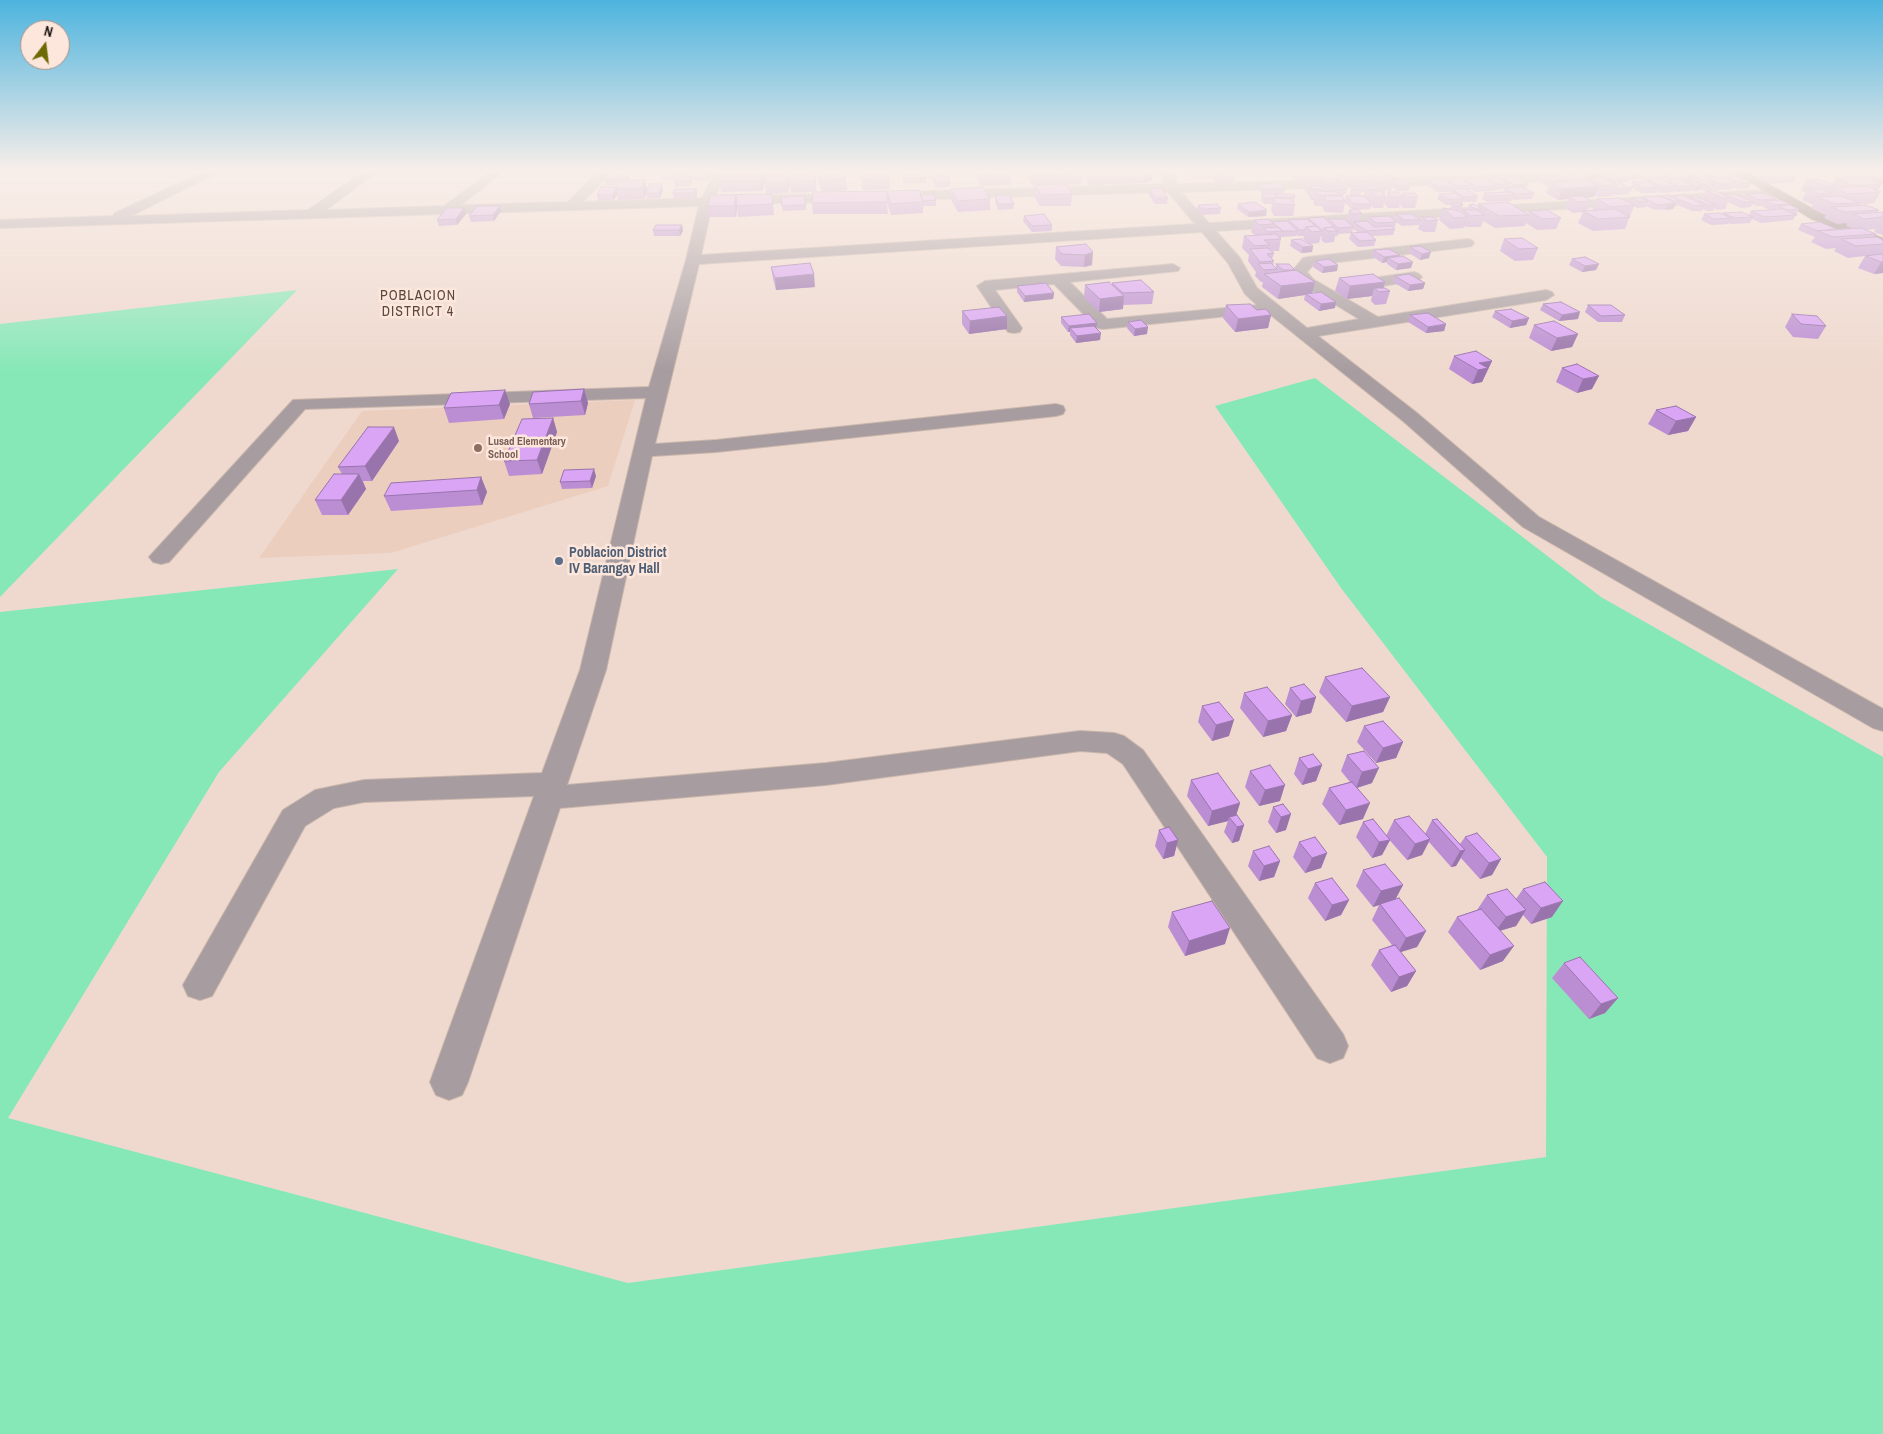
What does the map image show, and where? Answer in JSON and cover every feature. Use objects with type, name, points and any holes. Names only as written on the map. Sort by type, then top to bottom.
[{"type":"street","points":[[448,1082],[593,670],[657,392],[699,238]]},
{"type":"street","points":[[694,260],[1048,238]]},
{"type":"street","points":[[1215,238],[1235,261],[1251,291],[1410,417],[1531,522],[1883,721]]},
{"type":"street","points":[[1377,323],[1308,282],[1299,272],[1308,261],[1467,243]]},
{"type":"street","points":[[1014,328],[985,286],[1173,268]]},
{"type":"street","points":[[1325,291],[1414,276]]},
{"type":"street","points":[[1057,278],[1103,324],[1271,308]]},
{"type":"street","points":[[1305,333],[1546,295]]},
{"type":"street","points":[[161,557],[300,404],[657,392]]},
{"type":"street","points":[[643,451],[716,446],[1056,410]]},
{"type":"street","points":[[200,985],[294,818],[326,798],[364,791],[551,791],[826,774],[1080,741],[1114,743],[1133,757],[1330,1046]]},
{"type":"shaded area","name":"Lusad Elementary School","points":[[635,400],[608,486],[391,553],[259,558],[362,411]]},
{"type":"green space","points":[[297,290],[0,597],[0,324]]},
{"type":"green space","points":[[1315,378],[1601,597],[1883,757],[1883,1434],[0,1434],[0,612],[398,569],[219,772],[8,1118],[628,1283],[1546,1157],[1547,857],[1341,588],[1215,406]]},
{"type":"building","points":[[1246,238],[1281,239],[1264,240],[1270,245],[1255,246]]},
{"type":"building","points":[[1357,238],[1374,238],[1376,240],[1360,241]]},
{"type":"building","points":[[1522,238],[1538,248],[1519,249],[1504,239]]},
{"type":"building","points":[[1879,238],[1883,240],[1883,244],[1856,246],[1841,239]]},
{"type":"building","points":[[1301,239],[1313,246],[1303,247],[1291,240]]},
{"type":"building","points":[[1086,244],[1093,252],[1085,255],[1062,254],[1056,247]]},
{"type":"building","points":[[1420,246],[1431,252],[1422,254],[1410,247]]},
{"type":"building","points":[[1268,248],[1274,253],[1267,254],[1274,261],[1260,262],[1250,249]]},
{"type":"building","points":[[1389,249],[1400,255],[1384,257],[1373,250]]},
{"type":"building","points":[[1883,254],[1883,262],[1866,256]]},
{"type":"building","points":[[1403,256],[1413,262],[1398,264],[1388,258]]},
{"type":"building","points":[[1585,257],[1599,264],[1585,266],[1572,259]]},
{"type":"building","points":[[1329,259],[1338,265],[1324,267],[1315,261]]},
{"type":"building","points":[[810,263],[814,274],[775,278],[771,267]]},
{"type":"building","points":[[1271,263],[1277,269],[1264,270],[1258,264]]},
{"type":"building","points":[[1276,264],[1289,264],[1295,270],[1283,270]]},
{"type":"building","points":[[1296,270],[1315,282],[1281,286],[1264,274]]},
{"type":"building","points":[[1373,274],[1385,282],[1350,286],[1339,278]]},
{"type":"building","points":[[1409,274],[1425,283],[1410,285],[1395,276]]},
{"type":"building","points":[[1141,280],[1154,292],[1123,293],[1112,283]]},
{"type":"building","points":[[1109,282],[1124,296],[1100,299],[1085,285]]},
{"type":"building","points":[[1046,283],[1054,293],[1025,296],[1017,286]]},
{"type":"building","points":[[1374,288],[1385,288],[1390,291],[1379,292]]},
{"type":"building","points":[[1321,292],[1336,302],[1321,304],[1306,294]]},
{"type":"building","points":[[1561,302],[1580,312],[1562,315],[1543,304]]},
{"type":"building","points":[[1250,304],[1257,310],[1266,309],[1271,315],[1238,319],[1226,305]]},
{"type":"building","points":[[1588,305],[1611,305],[1625,315],[1601,316]]},
{"type":"building","points":[[999,307],[1007,316],[970,321],[962,311]]},
{"type":"building","points":[[1511,309],[1529,318],[1512,321],[1495,311]]},
{"type":"building","points":[[1428,313],[1446,324],[1428,327],[1410,315]]},
{"type":"building","points":[[1089,314],[1097,323],[1069,326],[1061,317]]},
{"type":"building","points":[[1792,314],[1817,316],[1826,326],[1801,324]]},
{"type":"building","points":[[1141,320],[1148,327],[1135,329],[1128,322]]},
{"type":"building","points":[[1554,321],[1578,334],[1557,338],[1534,325]]},
{"type":"building","points":[[1094,326],[1101,333],[1077,336],[1070,328]]},
{"type":"building","points":[[1476,351],[1492,361],[1479,363],[1488,368],[1478,370],[1454,356]]},
{"type":"building","points":[[1577,364],[1599,376],[1583,379],[1562,368]]},
{"type":"building","points":[[584,389],[581,401],[529,404],[533,392]]},
{"type":"building","points":[[505,390],[499,405],[444,408],[451,393]]},
{"type":"building","points":[[1676,406],[1696,417],[1676,421],[1656,410]]},
{"type":"building","points":[[553,418],[537,460],[504,461],[522,419]]},
{"type":"building","points":[[368,427],[394,427],[365,466],[338,467]]},
{"type":"building","points":[[594,469],[590,481],[560,482],[564,470]]},
{"type":"building","points":[[334,474],[359,474],[341,500],[315,500]]},
{"type":"building","points":[[481,477],[477,490],[384,496],[391,483]]},
{"type":"building","points":[[1362,668],[1390,697],[1352,706],[1325,677]]},
{"type":"building","points":[[1304,684],[1316,697],[1301,701],[1290,688]]},
{"type":"building","points":[[1267,687],[1292,715],[1268,721],[1244,693]]},
{"type":"building","points":[[1219,702],[1234,720],[1216,725],[1202,706]]},
{"type":"building","points":[[1383,721],[1403,742],[1383,748],[1364,726]]},
{"type":"building","points":[[1364,751],[1379,768],[1362,772],[1347,755]]},
{"type":"building","points":[[1313,754],[1322,765],[1308,769],[1299,758]]},
{"type":"building","points":[[1270,765],[1285,785],[1265,790],[1250,771]]},
{"type":"building","points":[[1218,773],[1240,803],[1212,811],[1191,780]]},
{"type":"building","points":[[1352,782],[1370,803],[1346,810],[1329,788]]},
{"type":"building","points":[[1283,804],[1291,814],[1281,817],[1273,807]]},
{"type":"building","points":[[1237,815],[1244,825],[1237,827],[1229,817]]},
{"type":"building","points":[[1409,816],[1430,839],[1415,844],[1394,820]]},
{"type":"building","points":[[1373,819],[1390,840],[1379,842],[1363,822]]},
{"type":"building","points":[[1437,819],[1465,850],[1460,851],[1432,820]]},
{"type":"building","points":[[1169,827],[1178,840],[1167,843],[1159,830]]},
{"type":"building","points":[[1477,833],[1501,859],[1489,863],[1465,837]]},
{"type":"building","points":[[1315,837],[1327,853],[1312,858],[1299,842]]},
{"type":"building","points":[[1269,846],[1280,861],[1264,866],[1253,851]]},
{"type":"building","points":[[1385,864],[1403,885],[1381,891],[1363,870]]},
{"type":"building","points":[[1332,878],[1349,900],[1332,905],[1315,883]]},
{"type":"building","points":[[1545,882],[1563,901],[1541,908],[1523,889]]},
{"type":"building","points":[[1507,889],[1526,910],[1506,917],[1487,895]]},
{"type":"building","points":[[1399,898],[1426,931],[1406,938],[1380,904]]},
{"type":"building","points":[[1212,901],[1230,928],[1189,941],[1172,912]]},
{"type":"building","points":[[1481,909],[1514,946],[1490,955],[1457,917]]},
{"type":"building","points":[[1395,945],[1416,971],[1399,977],[1379,950]]},
{"type":"building","points":[[1580,957],[1618,998],[1601,1004],[1564,963]]},
{"type":"place","name":"Lusad Elementary School","points":[[478,448]]},
{"type":"place","name":"Poblacion District IV Barangay Hall","points":[[559,561]]},
{"type":"district","name":"POBLACION DISTRICT 4","points":[[418,304]]}]
